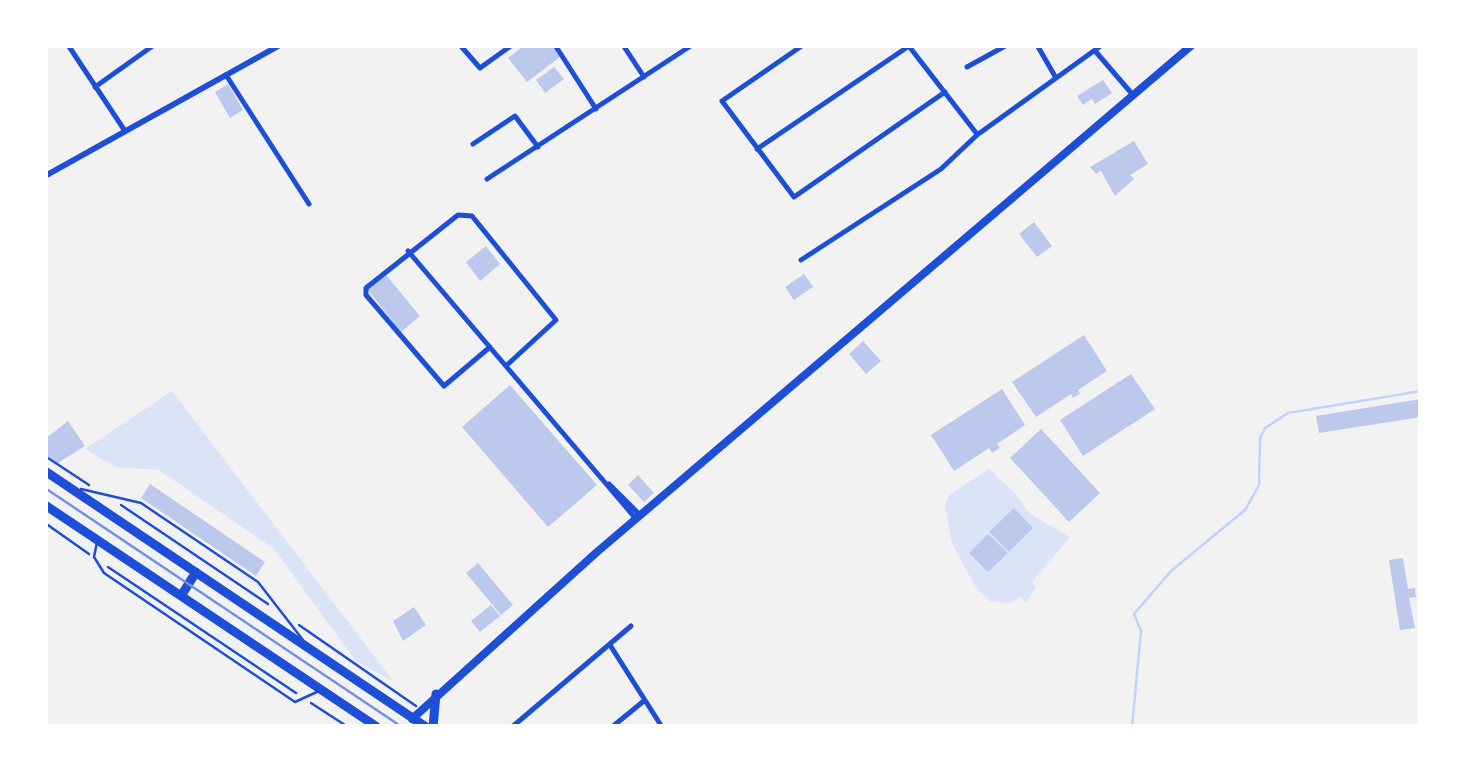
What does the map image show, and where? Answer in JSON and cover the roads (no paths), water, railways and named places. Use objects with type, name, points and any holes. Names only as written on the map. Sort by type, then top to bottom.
[{"type":"main road","points":[[412,718],[639,518],[1192,45]]},
{"type":"main road","points":[[45,471],[429,727],[436,694]]},
{"type":"main road","points":[[45,505],[377,727]]},
{"type":"main road","points":[[181,596],[196,572]]},
{"type":"street","points":[[68,45],[125,131]]},
{"type":"street","points":[[96,87],[154,45]]},
{"type":"street","points":[[45,176],[280,45]]},
{"type":"street","points":[[460,45],[476,67],[484,67],[512,45]]},
{"type":"street","points":[[555,45],[596,109]]},
{"type":"street","points":[[623,45],[644,77]]},
{"type":"street","points":[[487,179],[692,45]]},
{"type":"street","points":[[804,45],[722,101],[794,196],[945,92]]},
{"type":"street","points":[[756,149],[908,45],[977,135]]},
{"type":"street","points":[[967,67],[1007,45]]},
{"type":"street","points":[[1038,45],[1056,78]]},
{"type":"street","points":[[801,260],[925,180],[977,135],[1102,45]]},
{"type":"street","points":[[1096,52],[1134,96]]},
{"type":"street","points":[[226,75],[309,204]]},
{"type":"street","points":[[473,144],[512,116],[518,118],[538,147]]},
{"type":"street","points":[[490,347],[449,385],[439,383],[366,295],[366,288],[458,214],[472,216],[553,314],[553,326],[507,366]]},
{"type":"street","points":[[408,251],[639,518]]},
{"type":"street","points":[[512,727],[631,626]]},
{"type":"street","points":[[610,644],[662,727]]},
{"type":"street","points":[[612,727],[645,700]]},
{"type":"lane","points":[[73,490],[94,488],[141,502],[258,582],[292,620],[306,646]]},
{"type":"lane","points":[[98,540],[94,558],[104,573],[294,702],[306,700],[321,690]]},
{"type":"waterway","points":[[1132,727],[1141,631],[1134,614],[1171,571],[1245,510],[1259,485],[1260,438],[1265,428],[1288,413],[1421,391]]},
{"type":"railway","points":[[45,488],[402,727]]}]
